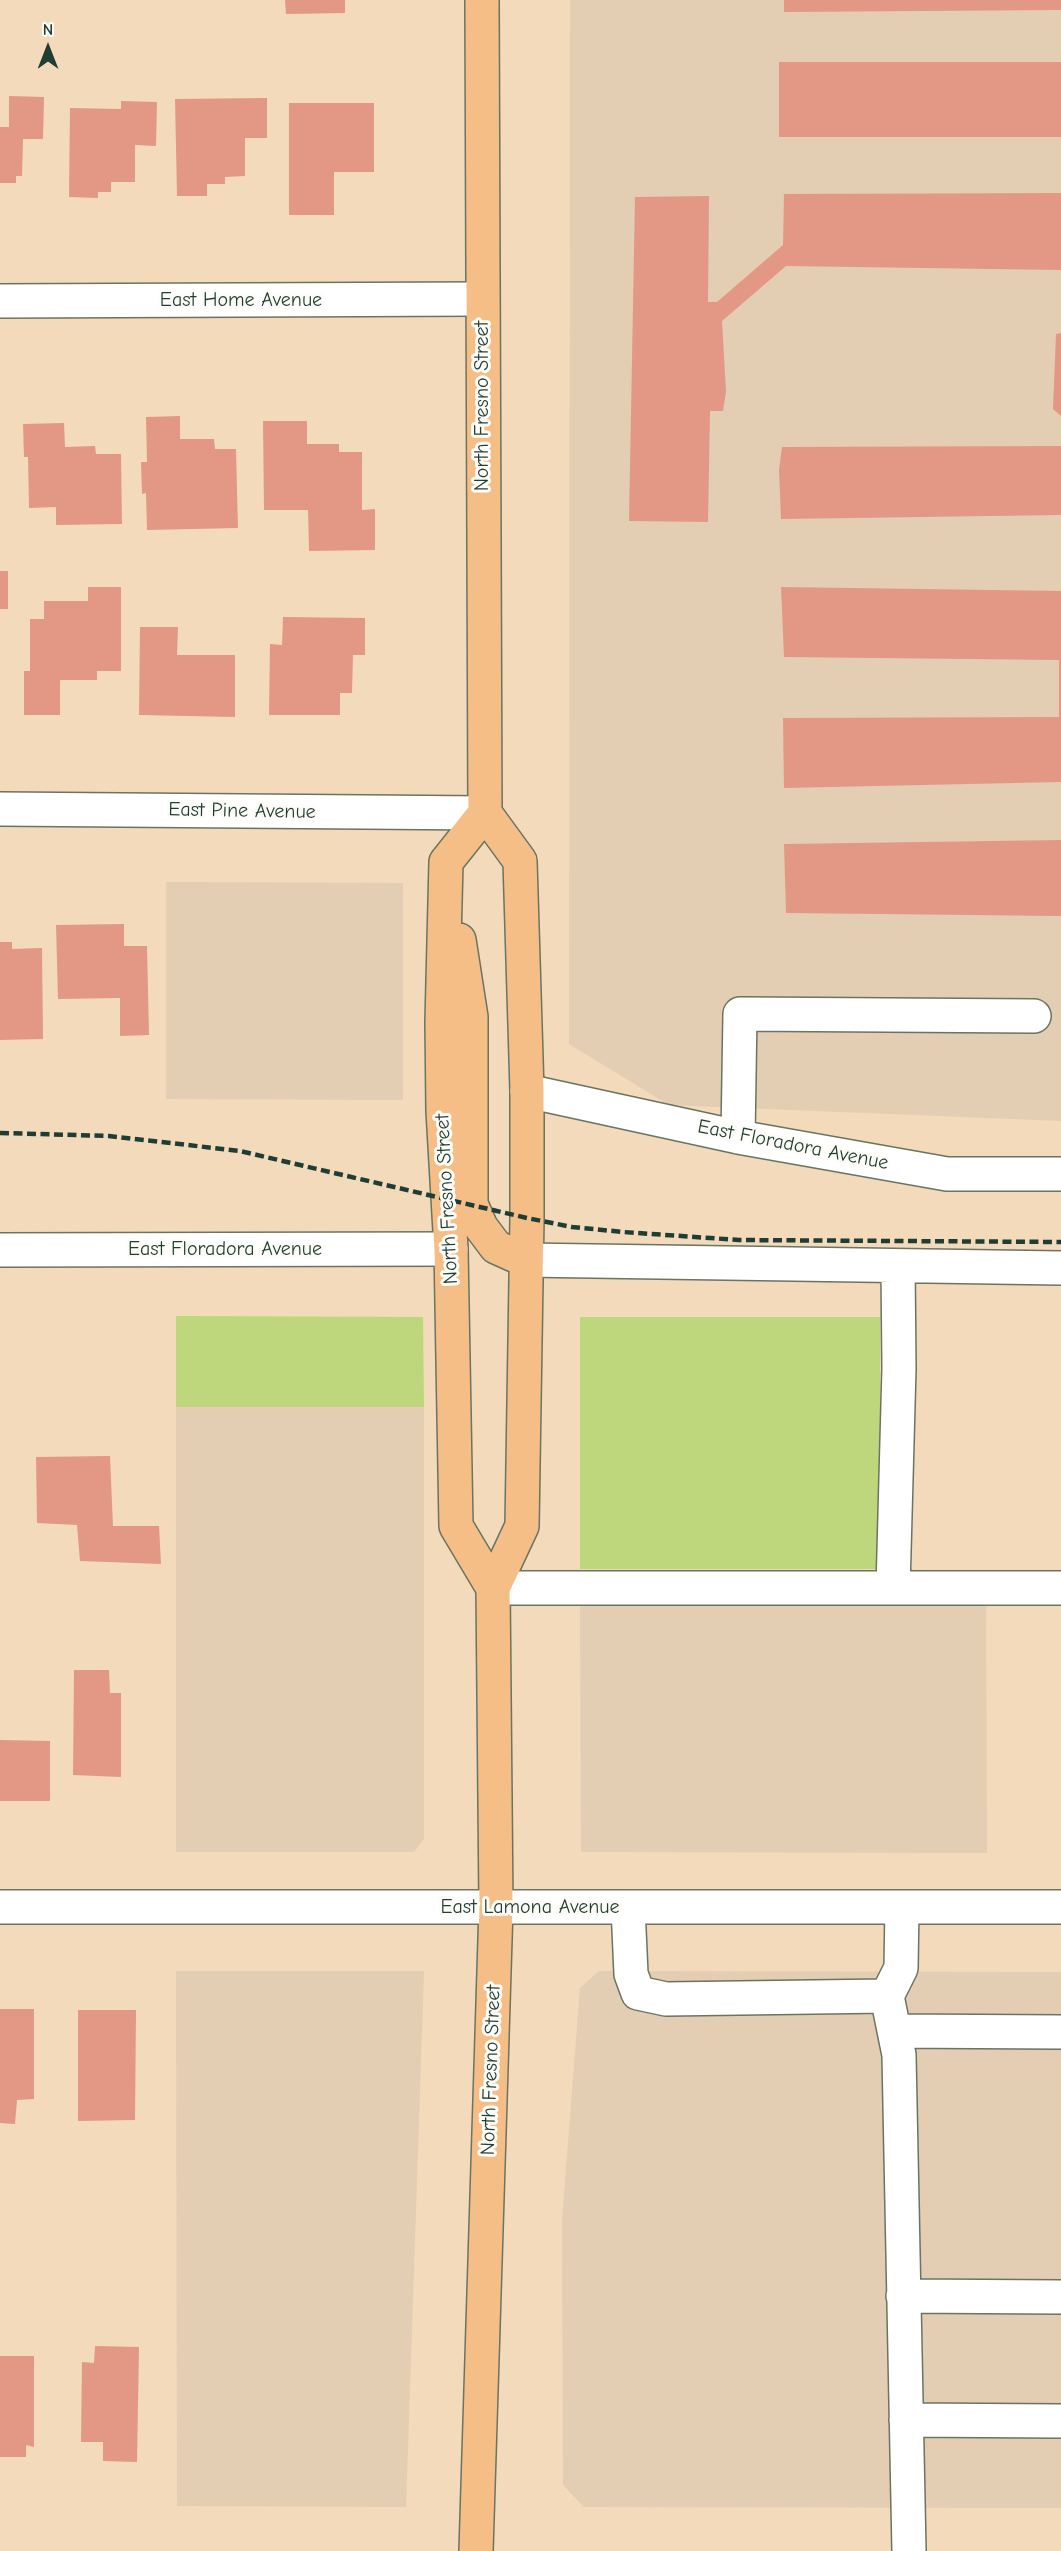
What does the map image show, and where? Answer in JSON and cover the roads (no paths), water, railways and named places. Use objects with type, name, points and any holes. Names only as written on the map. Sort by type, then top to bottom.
[{"type":"main road","name":"North Fresno Street","points":[[476,2551],[496,1907],[493,1588],[522,1526],[527,1218],[527,1091],[520,861],[485,813],[481,299],[482,0]]},
{"type":"main road","points":[[485,813],[446,862],[471,1017],[471,1204],[481,1227],[496,1247],[525,1260]]},
{"type":"main road","name":"North Fresno Street","points":[[446,862],[442,1056],[451,1249],[456,1526],[493,1588]]},
{"type":"street","name":"East Home Avenue","points":[[0,301],[481,299]]},
{"type":"street","name":"East Pine Avenue","points":[[0,809],[485,813]]},
{"type":"street","points":[[738,1137],[740,1014],[1034,1016]]},
{"type":"street","name":"East Floradora Avenue","points":[[527,1091],[738,1137],[947,1174],[1061,1174]]},
{"type":"street","name":"East Floradora Avenue","points":[[0,1250],[451,1249]]},
{"type":"street","points":[[525,1260],[1061,1268]]},
{"type":"street","points":[[893,1588],[899,1368],[898,1266]]},
{"type":"street","points":[[493,1588],[1061,1588]]},
{"type":"street","name":"East Lamona Avenue","points":[[0,1907],[1061,1907]]},
{"type":"street","points":[[628,1907],[631,1974],[638,1993],[666,1999],[887,1996]]},
{"type":"street","points":[[902,1907],[901,1968],[887,1996],[899,2055],[909,2551]]},
{"type":"street","points":[[894,2031],[1061,2032]]},
{"type":"street","points":[[903,2296],[1061,2297]]},
{"type":"street","points":[[906,2420],[1061,2421]]},
{"type":"railway","points":[[0,1133],[109,1136],[240,1151],[572,1227],[739,1240],[1061,1242]]}]
